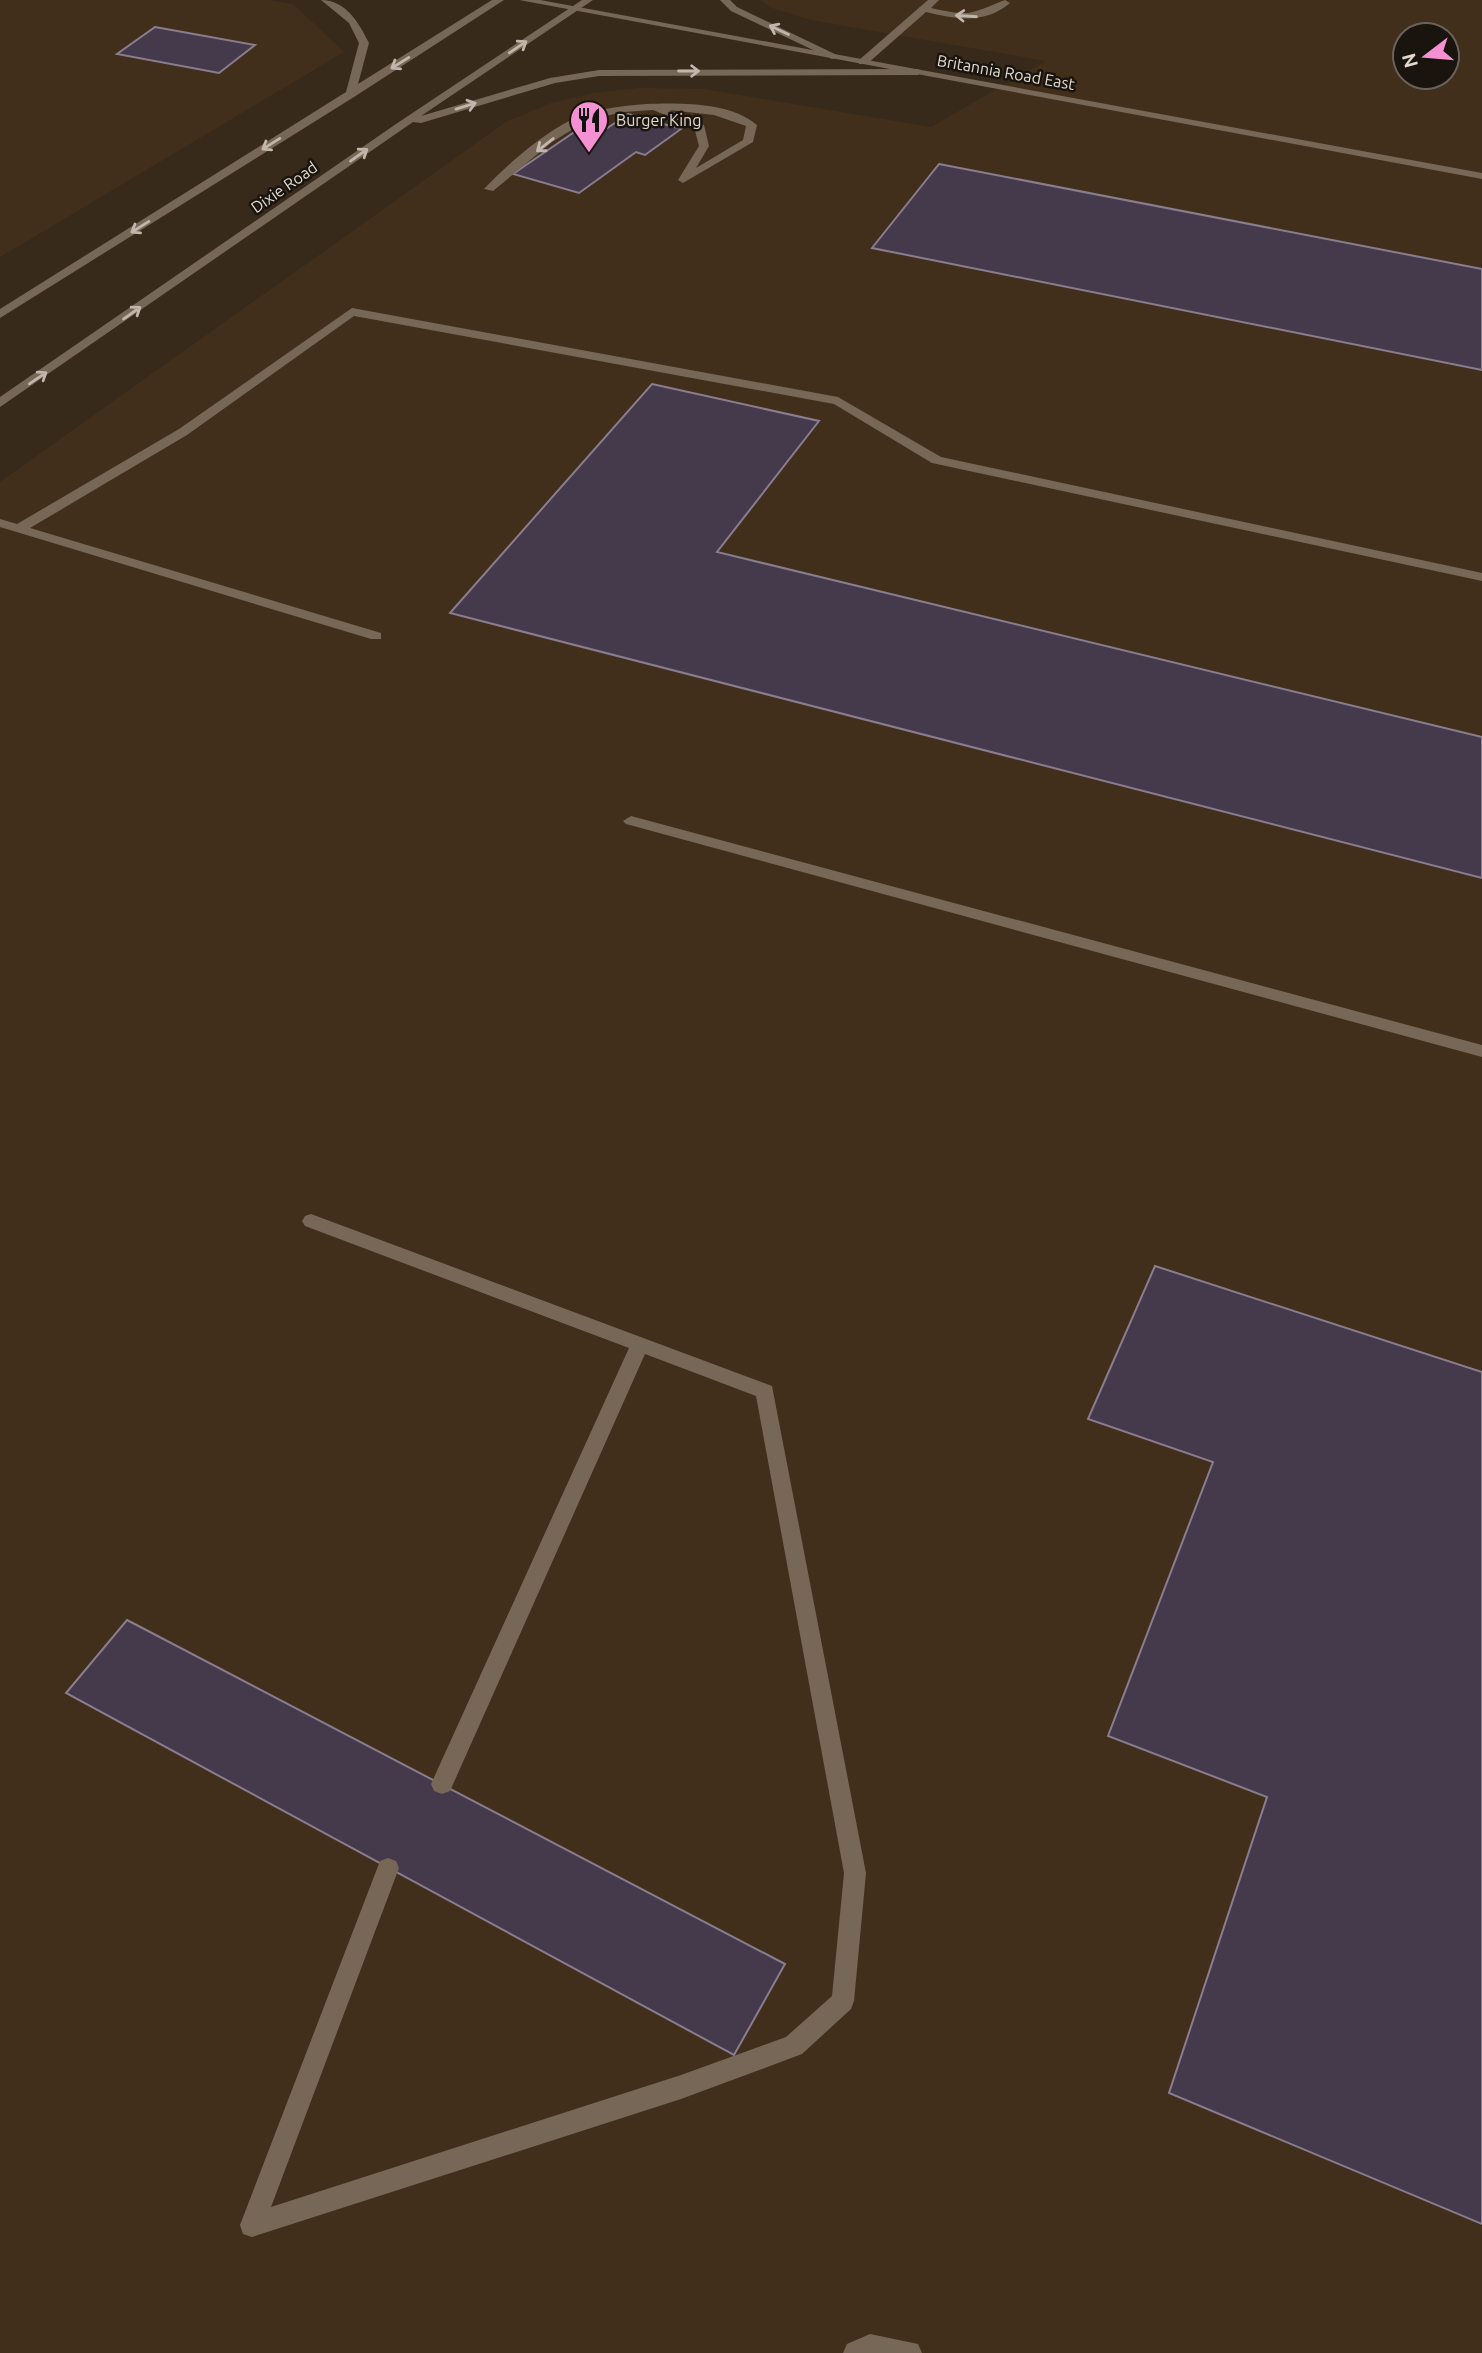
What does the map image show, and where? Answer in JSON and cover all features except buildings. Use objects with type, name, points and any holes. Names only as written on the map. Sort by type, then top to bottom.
[{"type":"main road","points":[[326,0],[353,21],[364,43],[349,95]]},
{"type":"main road","points":[[0,314],[499,0]]},
{"type":"main road","name":"Britannia Road East","points":[[524,0],[1482,176]]},
{"type":"main road","name":"Dixie Road","points":[[0,403],[400,126],[588,0]]},
{"type":"main road","points":[[724,0],[734,9],[836,57]]},
{"type":"main road","points":[[863,62],[934,0]]},
{"type":"main road","points":[[924,9],[961,17],[979,17],[1005,3]]},
{"type":"main road","points":[[400,126],[554,80],[599,73],[918,72]]},
{"type":"main road","points":[[489,189],[566,128],[583,118],[612,111],[654,107],[680,106],[736,116],[752,125],[748,142],[683,180],[704,146],[698,125],[654,107]]},
{"type":"main road","points":[[18,529],[183,432],[352,312],[838,401],[937,460],[1482,577]]},
{"type":"main road","points":[[0,523],[376,636]]},
{"type":"main road","points":[[631,821],[1482,1051]]},
{"type":"main road","points":[[311,1221],[765,1391],[855,1873],[843,2001],[794,2046],[681,2087],[252,2225],[388,1868]]},
{"type":"main road","points":[[442,1784],[640,1344]]},
{"type":"main road","points":[[856,2353],[870,2347],[909,2353]]},
{"type":"shaded area","points":[[0,0],[269,0],[293,4],[344,52],[0,257]]},
{"type":"shaded area","points":[[760,0],[1482,0],[1482,2353],[0,2353],[0,482],[506,122],[551,103],[594,93],[640,88],[704,89],[931,127],[1046,61],[811,20],[772,8]]},
{"type":"place","name":"Burger King","points":[[589,154]]}]
